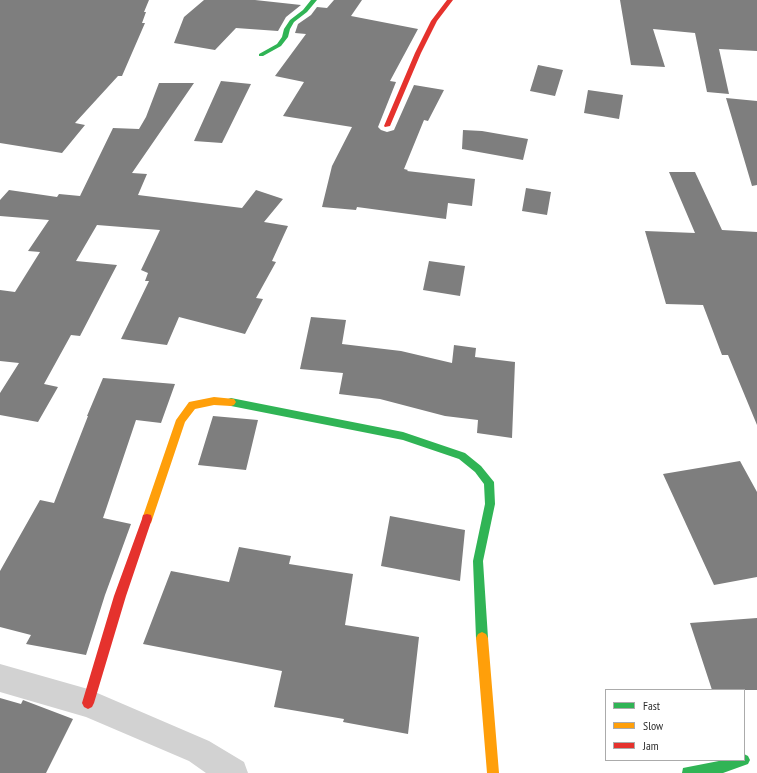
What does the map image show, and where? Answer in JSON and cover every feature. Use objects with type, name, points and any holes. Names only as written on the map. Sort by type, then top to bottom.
[{"type":"street","points":[[261,55],[279,45],[285,37],[287,29],[292,21],[305,11],[314,0]]},
{"type":"street","points":[[387,126],[418,53],[434,21],[450,0]]},
{"type":"street","points":[[88,703],[120,596],[181,420],[192,405],[214,401],[228,401],[403,436],[462,456],[478,469],[489,482],[490,504],[478,561],[493,773]]},
{"type":"street","points":[[0,678],[88,703],[199,751],[233,773]]},
{"type":"street","points":[[745,760],[757,756]]},
{"type":"street","points":[[688,773],[722,767],[741,761]]},
{"type":"building","points":[[0,0],[149,0],[144,12],[146,12],[142,23],[145,23],[122,76],[118,76],[75,123],[85,125],[62,153],[0,143]]},
{"type":"building","points":[[204,0],[255,0],[301,5],[286,17],[278,31],[236,28],[215,50],[174,43],[184,17]]},
{"type":"building","points":[[334,0],[362,0],[351,16],[418,29],[390,81],[396,82],[378,127],[387,132],[394,130],[414,85],[444,90],[428,121],[424,120],[404,169],[408,170],[407,171],[475,179],[472,206],[448,203],[446,219],[357,207],[356,210],[322,207],[332,166],[352,127],[283,116],[304,82],[275,76],[306,34],[295,33],[298,24],[311,15],[317,7],[327,8]]},
{"type":"building","points":[[620,0],[757,0],[757,51],[719,49],[729,94],[707,92],[695,33],[653,29],[665,67],[631,65]]},
{"type":"building","points":[[538,65],[563,70],[555,96],[530,91]]},
{"type":"building","points":[[221,81],[251,84],[222,143],[194,141]]},
{"type":"building","points":[[159,83],[194,83],[132,173],[147,174],[138,195],[242,208],[256,190],[283,199],[264,222],[288,226],[272,261],[276,262],[256,298],[263,299],[245,334],[179,317],[167,345],[121,339],[149,281],[145,281],[148,273],[141,270],[160,230],[97,225],[76,261],[117,265],[80,336],[71,335],[44,384],[58,387],[38,422],[0,415],[0,393],[19,363],[0,361],[0,290],[15,292],[40,252],[28,251],[49,220],[0,216],[0,200],[9,190],[57,197],[59,194],[80,196],[113,128],[139,129],[146,117]]},
{"type":"building","points":[[588,90],[623,95],[619,119],[584,113]]},
{"type":"building","points":[[726,98],[757,101],[757,185],[752,186]]},
{"type":"building","points":[[463,130],[482,131],[528,139],[523,160],[462,149]]},
{"type":"building","points":[[669,172],[695,172],[722,230],[757,232],[757,425],[728,355],[722,355],[703,305],[666,304],[645,231],[695,233]]},
{"type":"building","points":[[526,188],[551,192],[547,215],[522,211]]},
{"type":"building","points":[[429,261],[465,266],[460,296],[423,290]]},
{"type":"building","points":[[311,317],[346,320],[342,344],[401,351],[452,363],[454,345],[476,348],[475,357],[515,362],[512,438],[477,433],[478,420],[445,416],[380,399],[339,394],[343,373],[300,369]]},
{"type":"building","points":[[103,378],[175,384],[161,423],[136,420],[103,518],[131,524],[105,595],[86,655],[26,644],[31,635],[0,627],[0,571],[40,500],[54,503]]},
{"type":"building","points":[[213,416],[258,420],[246,470],[198,465]]},
{"type":"building","points":[[740,461],[757,492],[757,577],[714,585],[663,474]]},
{"type":"building","points":[[390,516],[465,530],[460,581],[381,566]]},
{"type":"building","points":[[239,547],[291,556],[289,564],[353,574],[345,625],[419,637],[408,734],[343,722],[344,719],[274,707],[282,671],[143,644],[171,571],[229,582]]},
{"type":"building","points":[[757,618],[757,690],[712,689],[690,623]]},
{"type":"building","points":[[0,698],[21,704],[23,700],[73,719],[46,773],[0,773]]},
{"type":"traffic: fast","points":[[261,55],[279,45],[285,37],[287,29],[292,21],[305,11],[314,0]]},
{"type":"traffic: fast","points":[[231,402],[403,436],[462,456],[478,469],[489,482],[490,504],[478,561],[482,638]]},
{"type":"traffic: fast","points":[[688,773],[722,767],[741,761]]},
{"type":"traffic: slow","points":[[147,519],[181,420],[192,405],[214,401],[231,402]]},
{"type":"traffic: slow","points":[[482,638],[493,773]]},
{"type":"traffic: jam","points":[[387,126],[418,53],[434,21],[450,0]]},
{"type":"traffic: jam","points":[[88,703],[120,596],[147,519]]}]
